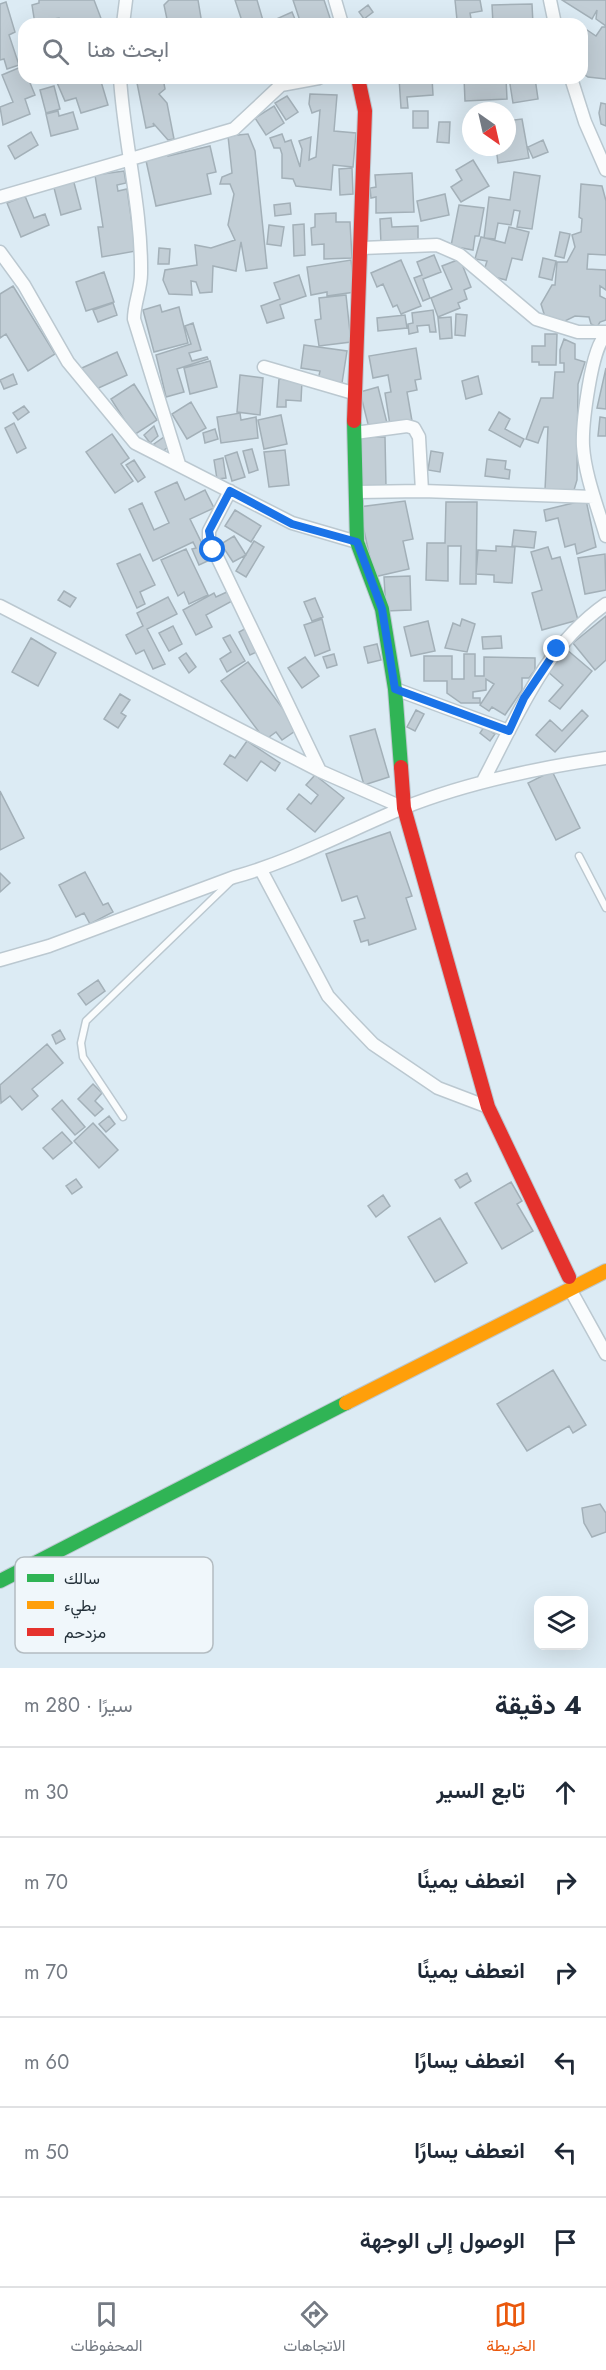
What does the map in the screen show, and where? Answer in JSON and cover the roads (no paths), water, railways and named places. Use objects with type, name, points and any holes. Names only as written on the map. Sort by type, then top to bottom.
[{"type":"street","points":[[124,18],[126,0]]},
{"type":"street","points":[[335,0],[340,18]]},
{"type":"street","points":[[550,0],[554,18]]},
{"type":"street","points":[[121,84],[131,159],[141,276],[134,305],[134,319],[179,464]]},
{"type":"street","points":[[0,197],[234,129],[281,85],[286,84]]},
{"type":"street","points":[[359,84],[365,111],[362,248],[353,393],[357,542],[382,609],[395,689],[404,808],[488,1107],[570,1284],[606,1354]]},
{"type":"street","points":[[573,84],[585,122],[606,170]]},
{"type":"street","points":[[362,248],[437,244],[460,255],[536,319],[578,332],[606,333],[597,349],[590,380],[583,446],[594,497],[606,536]]},
{"type":"street","points":[[0,252],[24,285],[68,362],[135,443],[292,524],[357,542]]},
{"type":"street","points":[[264,367],[353,393]]},
{"type":"street","points":[[355,433],[407,426],[414,428],[418,437],[422,491]]},
{"type":"street","points":[[230,491],[209,531],[209,540],[320,771]]},
{"type":"street","points":[[357,492],[422,491],[594,497]]},
{"type":"street","points":[[483,781],[524,698],[557,649],[588,616],[606,604]]},
{"type":"street","points":[[0,606],[320,771],[404,808]]},
{"type":"street","points":[[395,689],[509,731]]},
{"type":"street","points":[[0,960],[49,946],[234,877],[261,870],[404,808],[483,781],[549,766],[606,758]]},
{"type":"street","points":[[261,870],[328,996],[350,1020],[373,1044],[438,1088],[488,1107]]},
{"type":"street","points":[[570,1284],[606,1256]]},
{"type":"street","points":[[47,1557],[533,1306],[554,1286],[570,1284],[606,1271]]},
{"type":"street","points":[[0,1581],[15,1573]]},
{"type":"lane","points":[[579,856],[606,908]]},
{"type":"lane","points":[[123,1117],[83,1057],[81,1043],[86,1021],[234,877]]}]
